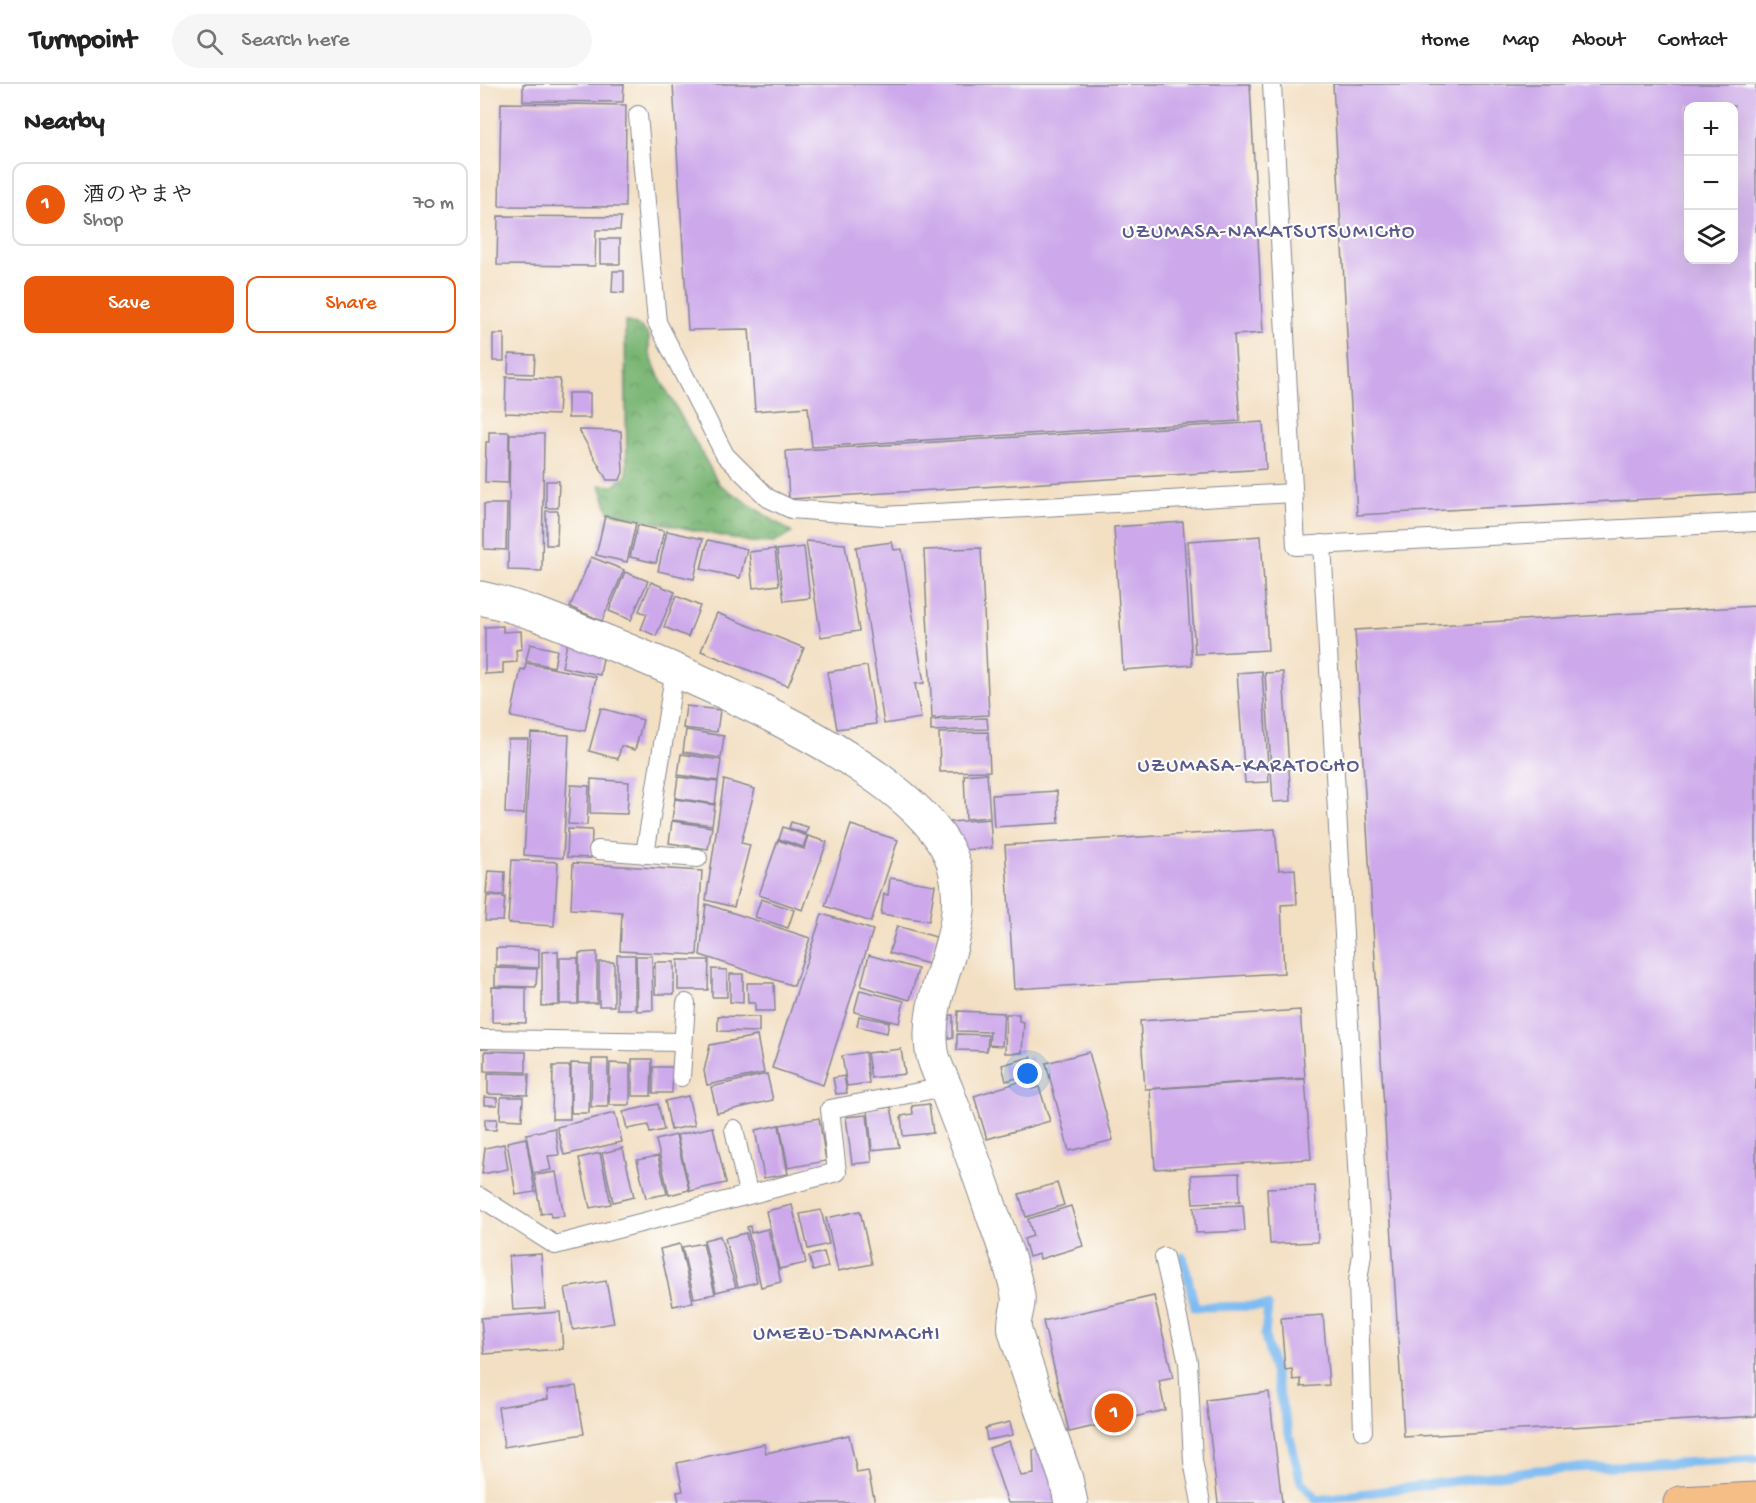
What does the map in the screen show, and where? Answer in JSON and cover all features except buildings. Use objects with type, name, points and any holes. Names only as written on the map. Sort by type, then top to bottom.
[{"type":"main road","points":[[1680,1503],[1756,1499]]},
{"type":"street","points":[[480,598],[500,602],[578,631],[675,670],[768,712],[835,750],[927,819],[944,843],[955,867],[960,901],[956,935],[930,1028],[933,1055],[986,1194],[1019,1298],[1014,1326],[1066,1479],[1071,1503]]},
{"type":"lane","points":[[1272,84],[1296,546],[1756,522]]},
{"type":"lane","points":[[638,115],[657,322],[725,455],[768,498],[791,509],[884,516],[1293,493]]},
{"type":"lane","points":[[1322,544],[1362,1254],[1358,1281],[1363,1431]]},
{"type":"lane","points":[[645,854],[675,670]]},
{"type":"lane","points":[[598,850],[698,858]]},
{"type":"lane","points":[[681,1077],[686,1003]]},
{"type":"lane","points":[[480,1039],[683,1042]]},
{"type":"lane","points":[[480,1197],[555,1245],[748,1193],[837,1172],[830,1109],[945,1087]]},
{"type":"lane","points":[[734,1129],[748,1193]]},
{"type":"lane","points":[[1164,1257],[1188,1362],[1193,1461],[1201,1503]]},
{"type":"green space","points":[[625,321],[641,327],[649,336],[649,352],[659,377],[719,484],[792,533],[774,543],[750,542],[609,512],[600,485],[614,486],[627,475]]},
{"type":"waterway","points":[[1183,1257],[1195,1307],[1268,1306],[1265,1336],[1301,1482],[1317,1500],[1535,1470],[1756,1459]]},
{"type":"place","name":"酒のやまや","points":[[1114,1413]]},
{"type":"district","name":"UZUMASA-NAKATSUTSUMICHO","points":[[1269,233]]},
{"type":"district","name":"UZUMASA-KARATOCHO","points":[[1249,767]]},
{"type":"district","name":"UMEZU-DANMACHI","points":[[847,1335]]}]
